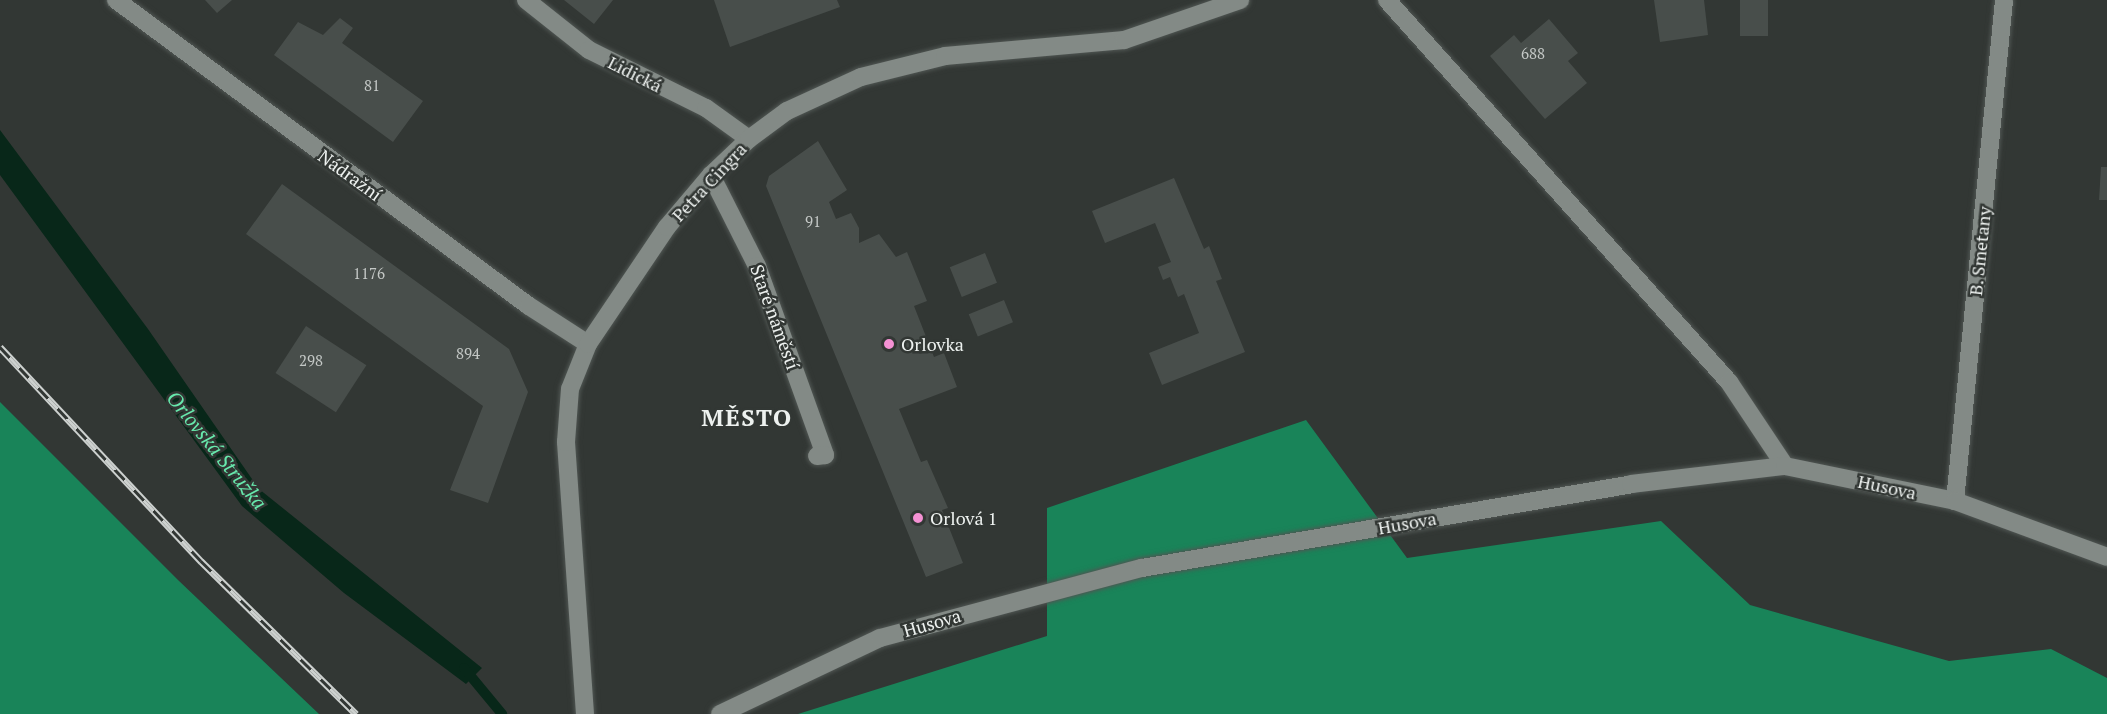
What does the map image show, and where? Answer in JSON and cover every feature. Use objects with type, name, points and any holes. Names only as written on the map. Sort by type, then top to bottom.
[{"type":"street","name":"Nádražní","points":[[116,0],[519,299],[588,344]]},
{"type":"street","name":"Lidická","points":[[526,0],[589,50],[706,108],[749,139]]},
{"type":"street","name":"Petra Cingra","points":[[585,714],[566,442],[570,389],[588,344],[667,227],[711,176],[749,139],[824,93],[902,65],[945,56],[1124,40],[1240,0]]},
{"type":"street","points":[[1387,0],[1729,382],[1785,466]]},
{"type":"street","name":"B. Smetany","points":[[1955,501],[2004,0]]},
{"type":"street","name":"Staré náměstí","points":[[711,176],[757,266],[825,455],[817,456]]},
{"type":"street","name":"Husova","points":[[720,714],[880,638],[1142,568],[1631,484],[1785,466],[1955,501],[2107,557]]},
{"type":"green space","points":[[0,402],[178,580],[319,714],[0,714]]},
{"type":"green space","points":[[1306,420],[1407,558],[1661,521],[1750,605],[1949,661],[2051,649],[2107,678],[2107,714],[798,714],[1047,636],[1047,508]]},
{"type":"water","points":[[0,130],[148,329],[259,489],[482,668],[466,684],[344,593],[242,506],[0,175]]},
{"type":"building","points":[[205,0],[232,0],[217,13]]},
{"type":"building","points":[[564,0],[613,0],[594,24]]},
{"type":"building","points":[[714,0],[837,0],[840,7],[730,47]]},
{"type":"building","points":[[1654,0],[1704,0],[1708,35],[1660,42]]},
{"type":"building","points":[[1740,0],[1768,0],[1768,36],[1740,36]]},
{"type":"building","points":[[340,18],[353,28],[342,43],[423,101],[393,142],[274,55],[298,22],[323,35]]},
{"type":"building","points":[[1549,19],[1578,53],[1568,61],[1587,83],[1545,119],[1490,56],[1514,35],[1521,43]]},
{"type":"building","points":[[818,141],[847,190],[829,202],[836,219],[851,213],[859,228],[859,243],[879,234],[896,257],[907,252],[927,301],[914,306],[934,357],[944,353],[957,387],[899,409],[921,462],[927,460],[948,508],[942,510],[963,563],[926,577],[766,186],[769,176]]},
{"type":"building","points":[[2101,167],[2107,167],[2107,200],[2099,200]]},
{"type":"building","points":[[1174,178],[1204,249],[1209,246],[1222,279],[1216,281],[1245,352],[1162,385],[1149,353],[1199,333],[1184,294],[1178,297],[1170,277],[1163,280],[1158,267],[1171,262],[1155,223],[1105,243],[1092,211]]},
{"type":"building","points":[[282,184],[509,349],[528,392],[488,503],[450,490],[483,406],[246,234]]},
{"type":"building","points":[[985,253],[997,283],[962,297],[950,267]]},
{"type":"building","points":[[1004,300],[1013,322],[978,336],[969,314]]},
{"type":"building","points":[[306,326],[366,365],[336,412],[276,373]]},
{"type":"waterway","name":"Orlovská Stružka","points":[[464,668],[502,714]]},
{"type":"railway","points":[[0,347],[201,561],[356,714]]},
{"type":"place","name":"Orlovka","points":[[889,344]]},
{"type":"place","name":"Orlová 1","points":[[918,518]]},
{"type":"district","name":"MĚSTO","points":[[747,418]]}]
